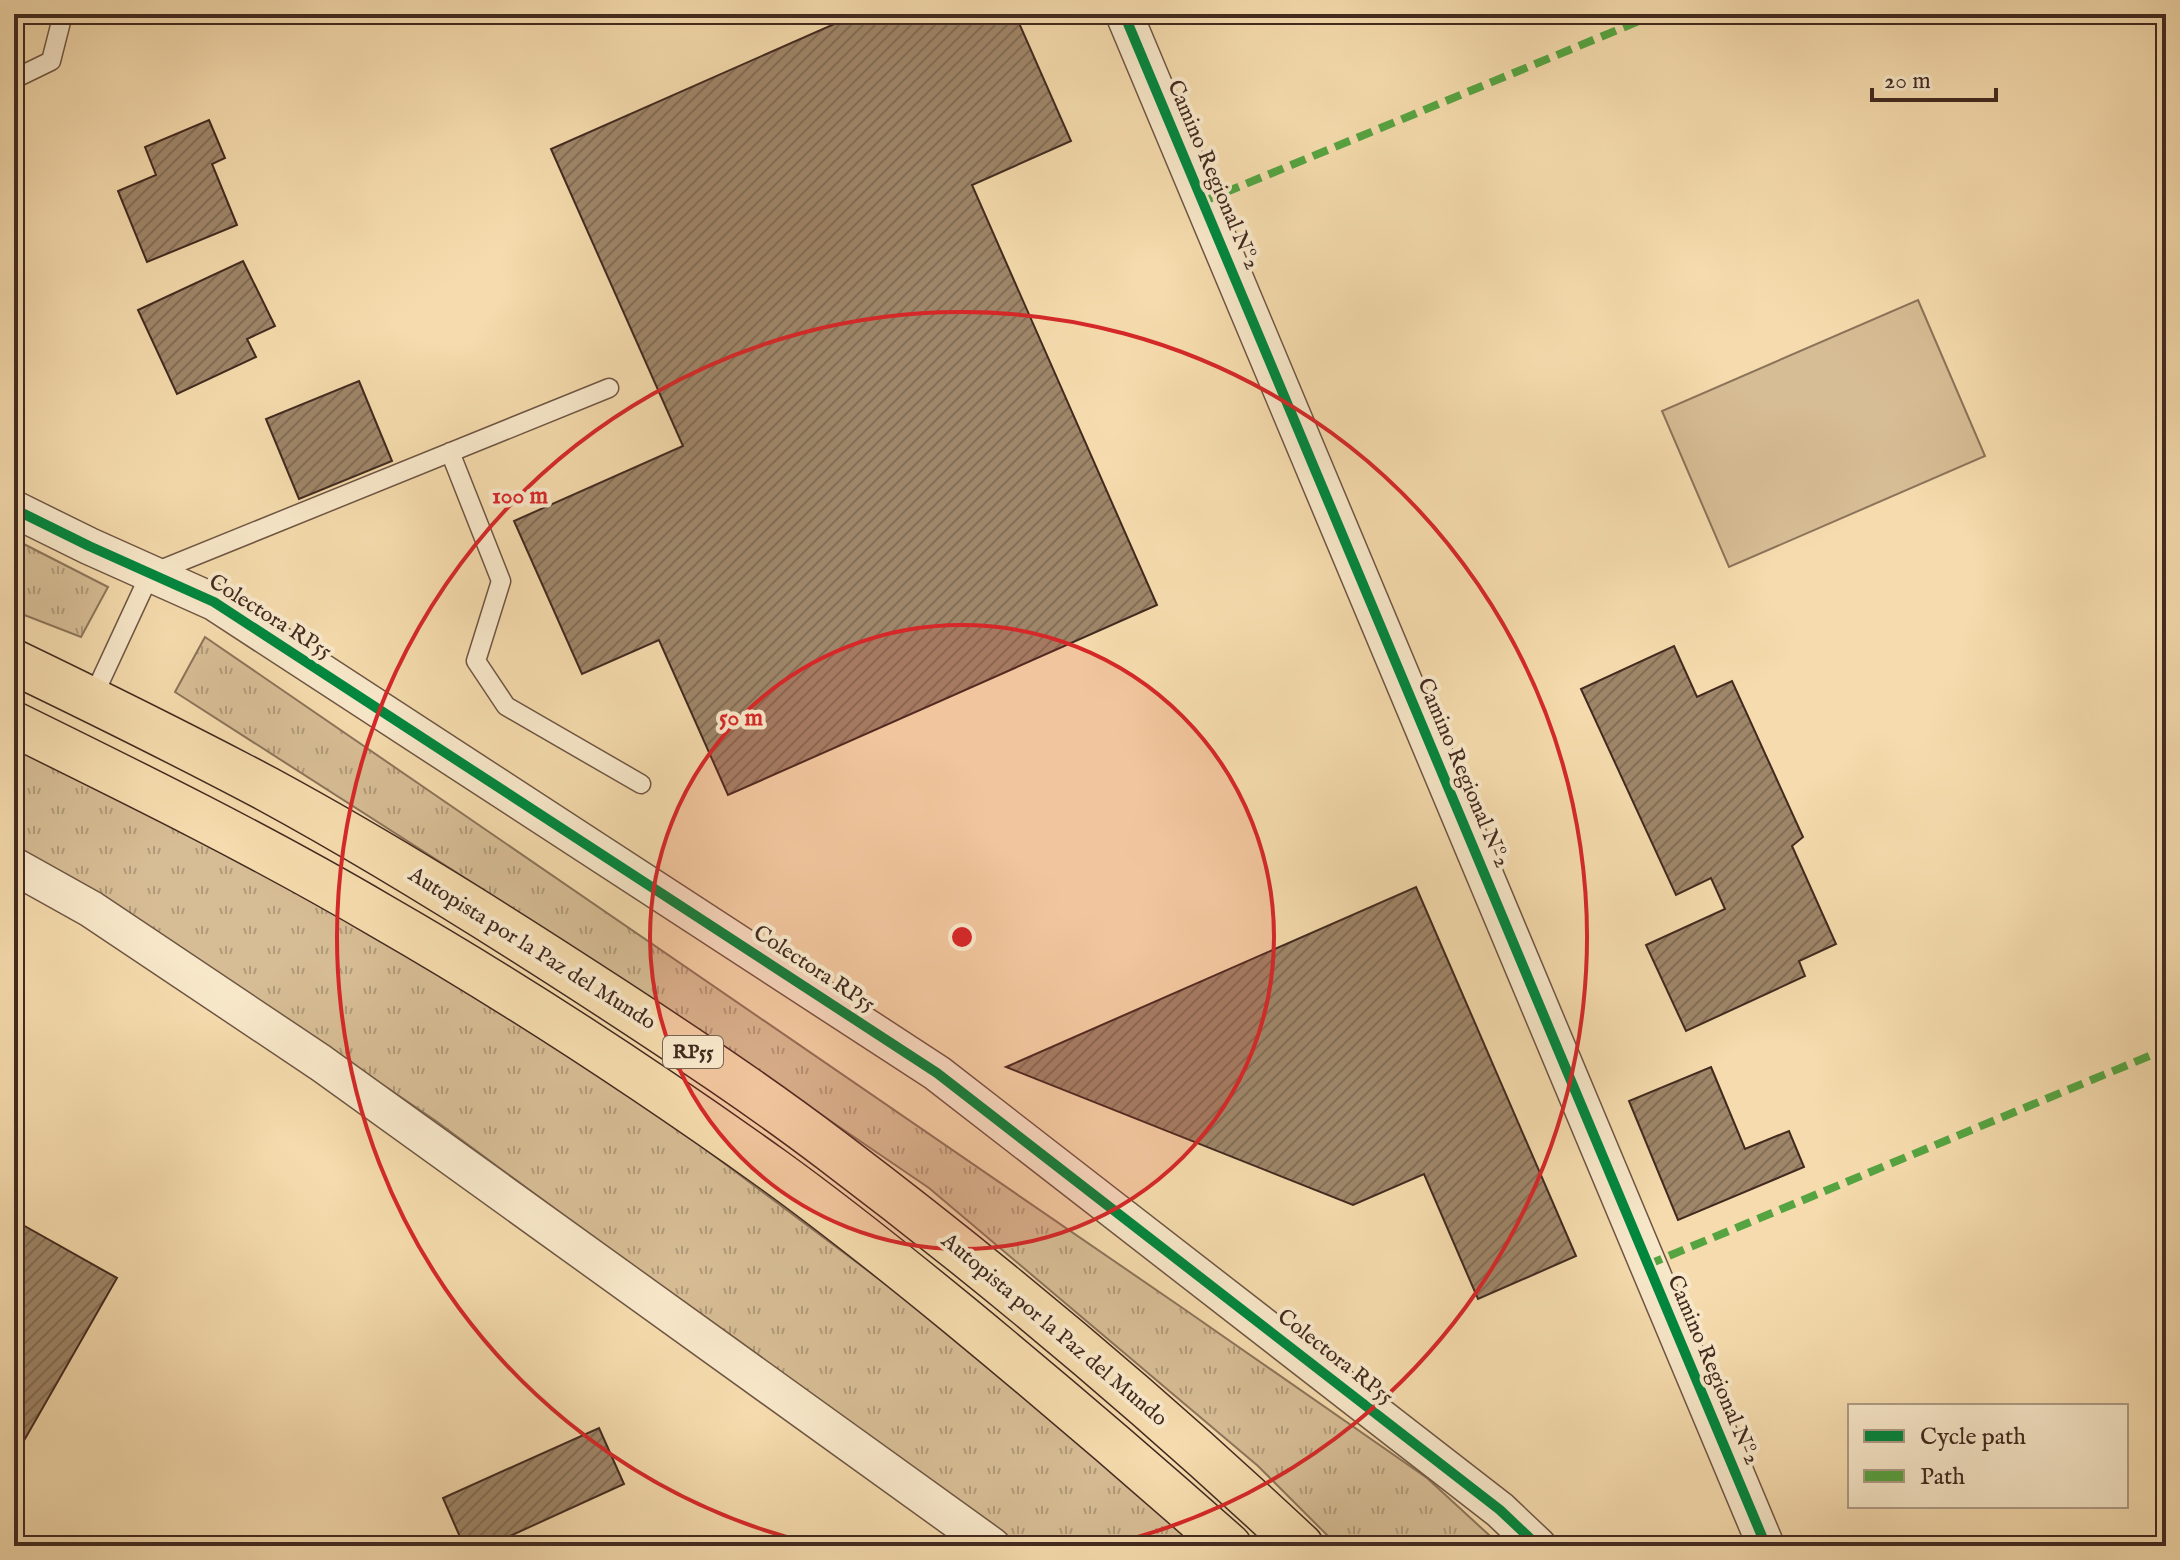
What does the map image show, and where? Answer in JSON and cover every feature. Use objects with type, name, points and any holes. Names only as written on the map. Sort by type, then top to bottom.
[{"type":"highway","name":"Autopista por la Paz del Mundo","points":[[14,662],[271,791],[415,874],[693,1051],[829,1148],[952,1243],[1211,1461],[1301,1546]]},
{"type":"highway","name":"RP55","points":[[14,724],[153,792],[382,916],[524,1002],[637,1077],[774,1170],[903,1269],[1041,1383],[1229,1546]]},
{"type":"street","name":"Camino Regional Nº2","points":[[1124,14],[1766,1546]]},
{"type":"street","name":"Colectora RP55","points":[[14,509],[214,602],[937,1073],[1487,1500],[1538,1546]]},
{"type":"street","points":[[14,866],[91,909],[321,1063],[992,1546]]},
{"type":"lane","points":[[14,79],[51,61],[63,14]]},
{"type":"lane","points":[[92,699],[150,574],[609,388]]},
{"type":"lane","points":[[450,452],[501,581],[476,661],[506,706],[641,784]]},
{"type":"green space","points":[[1918,300],[1985,456],[1729,567],[1662,411]]},
{"type":"green space","points":[[14,539],[108,587],[81,637],[14,611]]},
{"type":"green space","points":[[205,637],[1427,1478],[1501,1546],[1338,1546],[1258,1466],[929,1188],[610,971],[175,692]]},
{"type":"green space","points":[[14,748],[334,908],[653,1110],[1029,1391],[1202,1546],[1004,1546],[914,1474],[436,1121],[155,930],[14,845]]},
{"type":"building","points":[[857,14],[1015,14],[1071,141],[972,185],[1157,605],[728,795],[659,640],[582,674],[514,521],[683,446],[551,149]]},
{"type":"building","points":[[209,120],[225,158],[212,164],[237,225],[147,262],[118,191],[156,175],[145,147]]},
{"type":"building","points":[[243,261],[275,326],[247,339],[256,357],[177,394],[138,310]]},
{"type":"building","points":[[359,381],[392,461],[299,499],[266,419]]},
{"type":"building","points":[[1674,646],[1697,697],[1732,681],[1803,837],[1792,846],[1836,944],[1799,961],[1805,976],[1686,1031],[1646,945],[1725,909],[1711,878],[1676,895],[1581,689]]},
{"type":"building","points":[[1416,887],[1576,1256],[1478,1299],[1424,1174],[1353,1205],[1006,1067]]},
{"type":"building","points":[[1711,1067],[1745,1149],[1789,1131],[1804,1167],[1678,1220],[1629,1101]]},
{"type":"building","points":[[14,1220],[117,1278],[14,1458]]},
{"type":"building","points":[[599,1428],[624,1484],[488,1546],[464,1546],[443,1498]]},
{"type":"marked path","points":[[1202,202],[1656,14]]},
{"type":"marked path","points":[[1647,1265],[2166,1049]]},
{"type":"cycle path","points":[[1124,14],[1766,1546]]},
{"type":"cycle path","points":[[14,509],[214,602],[937,1073],[1500,1510],[1538,1546]]}]
